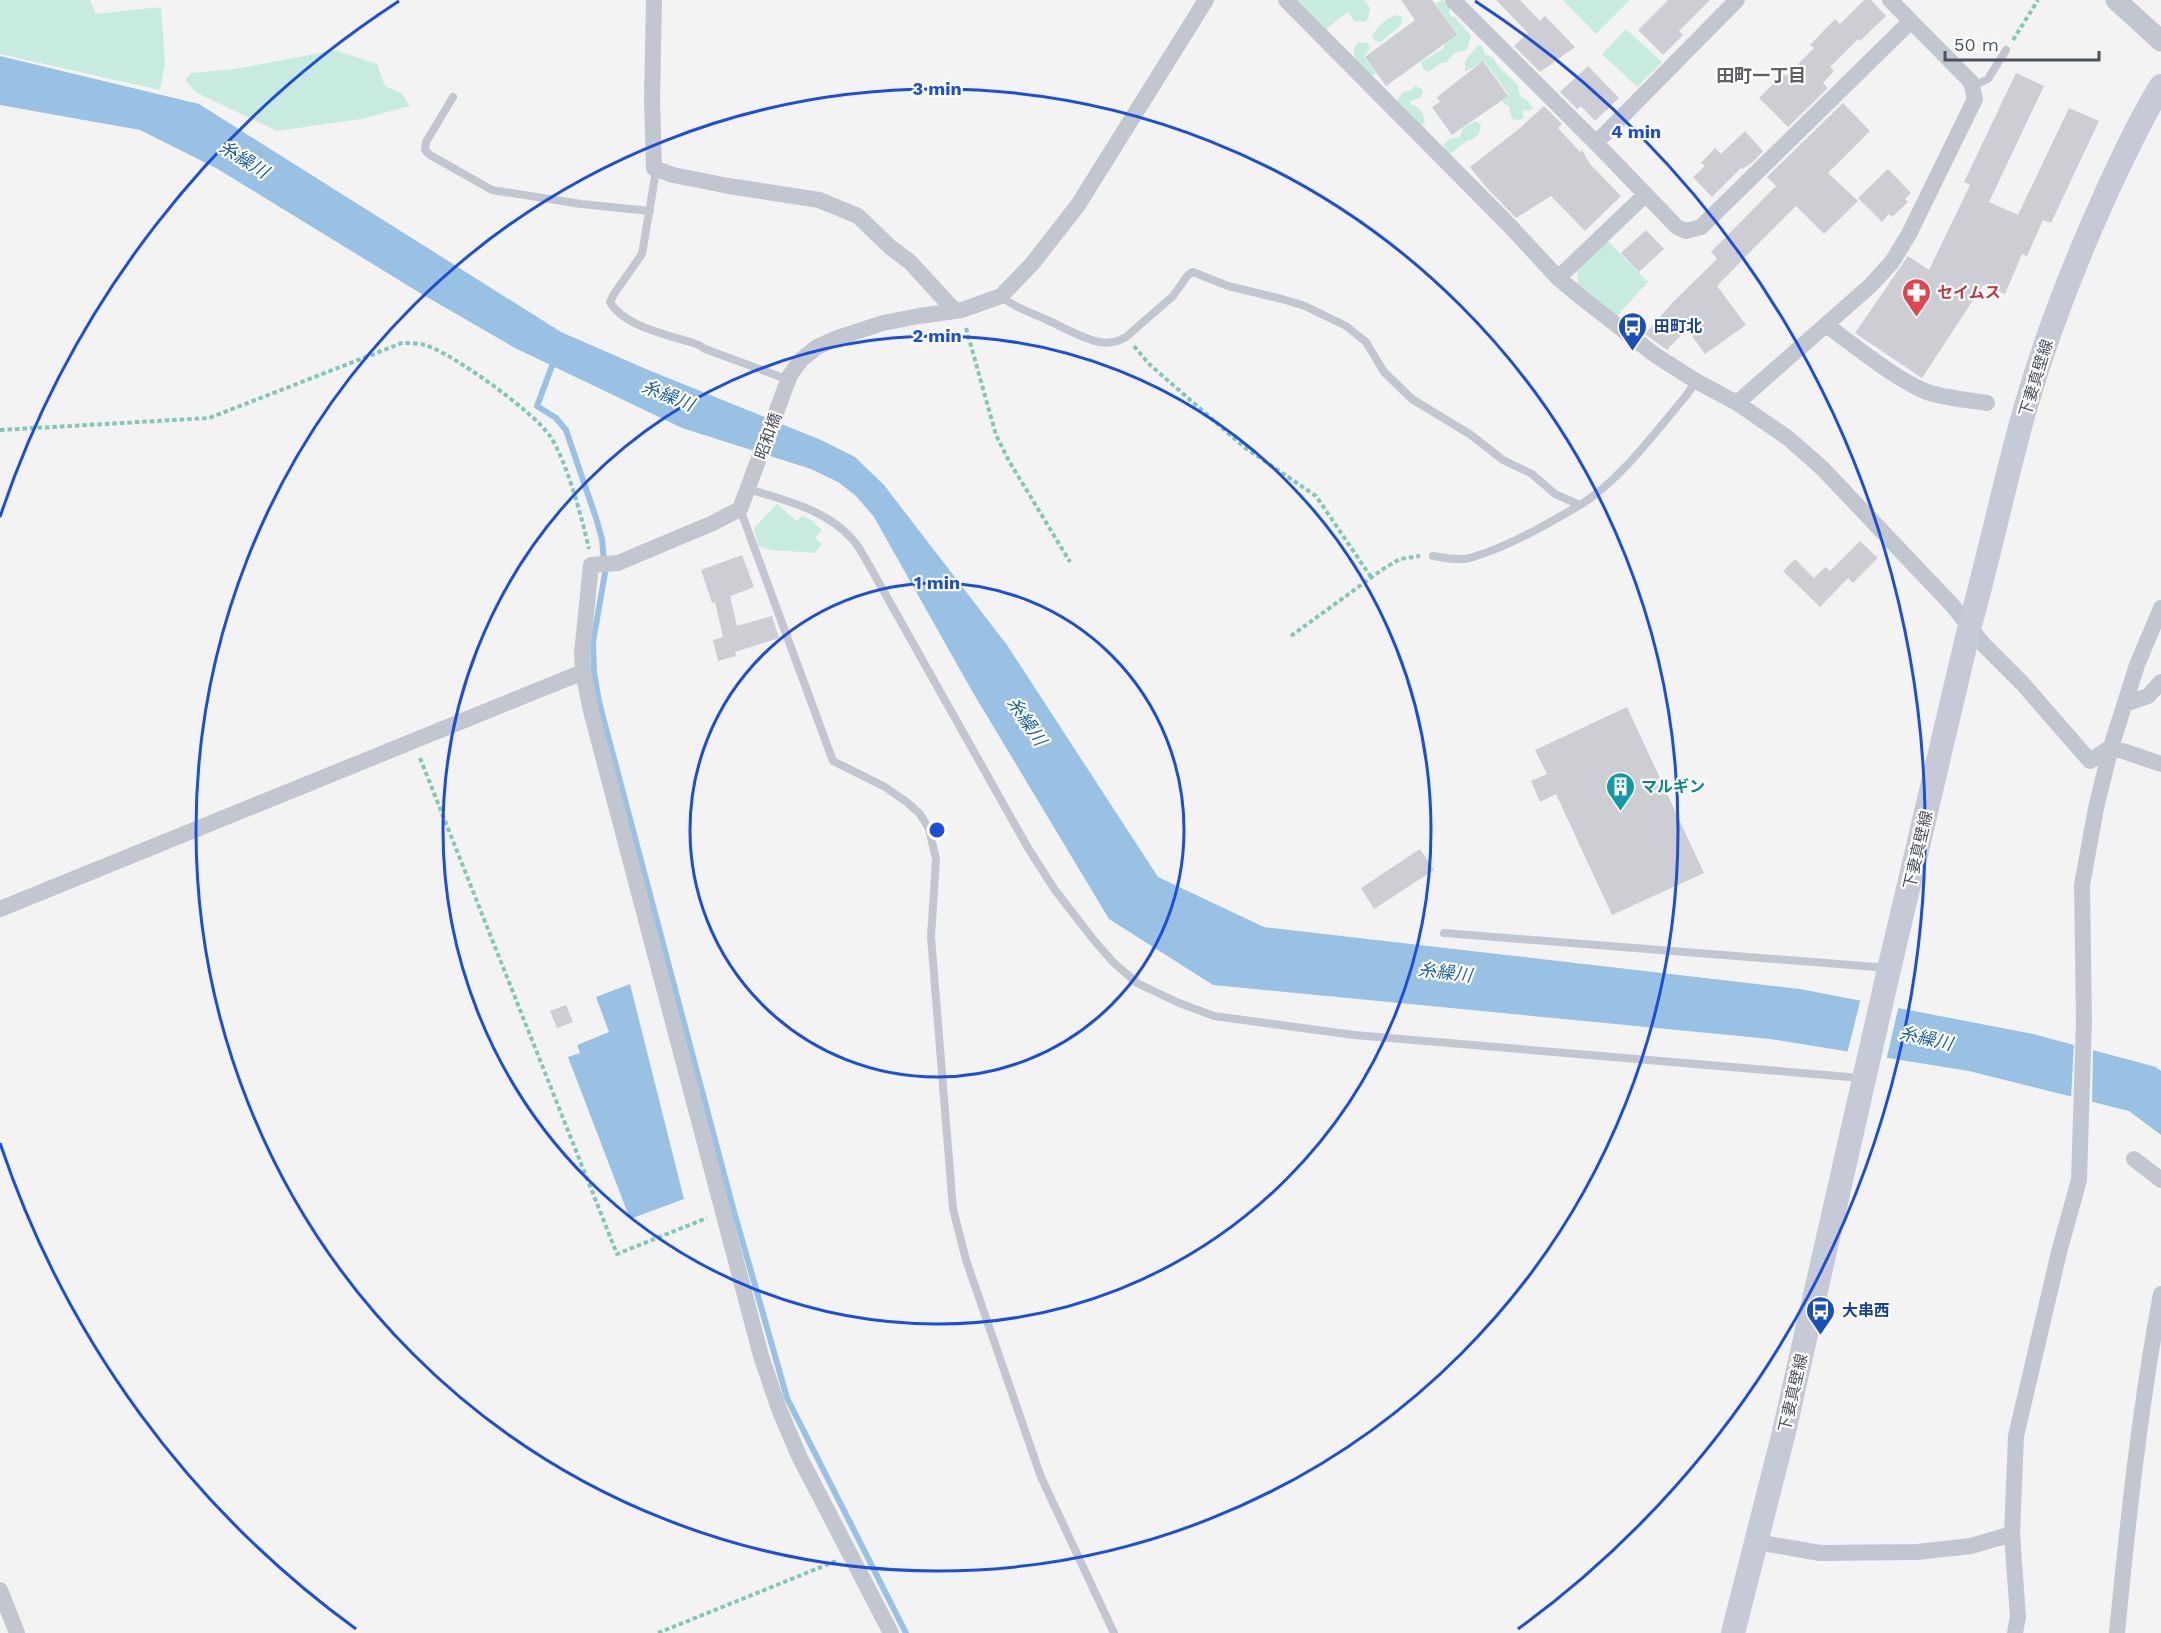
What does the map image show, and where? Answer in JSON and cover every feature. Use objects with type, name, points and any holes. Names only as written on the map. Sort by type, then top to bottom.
[{"type":"main road","name":"下妻真壁線","points":[[1733,1633],[1783,1436],[1970,625],[2025,409],[2052,325],[2097,214],[2129,144],[2161,86]]},
{"type":"street","points":[[654,0],[652,101],[654,168],[673,175],[729,186],[819,200],[858,216],[890,247],[910,262],[958,310]]},
{"type":"street","points":[[1001,296],[1032,264],[1078,205],[1206,0]]},
{"type":"street","points":[[1286,0],[1511,227],[1558,278],[1655,355],[1737,403],[1788,438],[1822,468],[1970,625],[1984,645],[2022,683],[2090,761],[2111,747]]},
{"type":"street","points":[[1453,0],[1677,227],[1686,231],[1701,227],[1911,21]]},
{"type":"street","points":[[1596,143],[1737,0]]},
{"type":"street","points":[[1737,403],[1870,286],[1892,262],[1974,99],[1973,86],[1890,0]]},
{"type":"street","points":[[2116,0],[2161,40]]},
{"type":"street","points":[[1558,278],[1646,195]]},
{"type":"street","name":"昭和橋","points":[[740,509],[787,386],[802,359],[817,347],[837,338],[883,323],[958,310],[1001,296]]},
{"type":"street","points":[[1826,325],[1908,382],[1935,394],[1987,403]]},
{"type":"street","points":[[740,509],[713,523],[601,565],[582,653],[583,672],[761,1356],[779,1409],[800,1456],[891,1633]]},
{"type":"street","points":[[2015,1633],[2018,1617],[2012,1534],[2016,1436],[2059,1252],[2079,1180],[2084,1020],[2082,885],[2096,808],[2111,747],[2137,665],[2161,608]]},
{"type":"street","points":[[0,909],[583,672]]},
{"type":"street","points":[[2125,704],[2148,696],[2161,682]]},
{"type":"street","points":[[2111,747],[2161,764]]},
{"type":"street","points":[[2134,1159],[2161,1180]]},
{"type":"street","points":[[2117,1633],[2146,1373],[2161,1294]]},
{"type":"street","points":[[1757,1542],[1820,1553],[1917,1552],[1971,1546],[2012,1534]]},
{"type":"street","points":[[0,1590],[17,1633]]},
{"type":"lane","points":[[1973,86],[1988,79],[2009,46]]},
{"type":"lane","points":[[453,97],[426,142],[425,150],[440,161],[492,190],[581,204],[650,210]]},
{"type":"lane","points":[[654,168],[655,177],[642,254],[610,302],[615,311],[627,321],[699,345],[787,386]]},
{"type":"lane","points":[[1001,296],[1012,306],[1098,342],[1119,342],[1126,338],[1173,296],[1188,275],[1193,272],[1227,286],[1305,306],[1346,326],[1366,342],[1384,372],[1412,399],[1471,435],[1503,460],[1532,474],[1555,494],[1580,505]]},
{"type":"lane","points":[[1432,556],[1469,558],[1502,545],[1596,495],[1686,396],[1696,381]]},
{"type":"lane","points":[[750,485],[821,515],[854,541],[1028,848],[1055,890],[1093,939],[1113,962],[1137,983],[1179,1003],[1214,1016],[1353,1035],[1865,1074]]},
{"type":"lane","points":[[740,509],[833,761],[885,787],[908,803],[920,814],[929,829],[936,859],[931,937],[953,1209],[966,1260],[1041,1477],[1114,1633]]},
{"type":"lane","points":[[1444,933],[1888,973]]},
{"type":"path","points":[[2009,46],[2038,0]]},
{"type":"path","points":[[958,310],[996,435],[1009,461],[1070,562]]},
{"type":"path","points":[[1126,338],[1149,363],[1244,447],[1316,496],[1371,577]]},
{"type":"path","points":[[0,430],[208,418],[402,343],[425,345],[497,388],[526,411],[549,435],[558,450],[584,526],[601,565]]},
{"type":"path","points":[[1291,636],[1371,577],[1400,559],[1432,556]]},
{"type":"path","points":[[413,740],[617,1254],[723,1212]]},
{"type":"path","points":[[658,1633],[850,1555]]},
{"type":"green space","points":[[0,0],[90,0],[96,14],[161,7],[165,64],[160,90],[0,54]]},
{"type":"green space","points":[[1298,0],[1365,0],[1370,8],[1368,19],[1364,22],[1354,21],[1348,12],[1326,29]]},
{"type":"green space","points":[[1443,0],[1451,6],[1449,12],[1451,16],[1455,17],[1471,36],[1467,50],[1454,53],[1446,63],[1441,63],[1428,72],[1423,69],[1421,62],[1444,48],[1444,45],[1457,35],[1437,6],[1436,3]]},
{"type":"green space","points":[[1563,0],[1630,0],[1596,34]]},
{"type":"green space","points":[[1398,15],[1402,17],[1401,25],[1381,42],[1375,41],[1372,36],[1377,29],[1386,20]]},
{"type":"green space","points":[[1626,29],[1662,62],[1637,87],[1602,54]]},
{"type":"green space","points":[[1359,42],[1368,43],[1370,48],[1364,57],[1376,73],[1374,75],[1369,75],[1354,55],[1355,46]]},
{"type":"green space","points":[[1478,45],[1482,46],[1486,55],[1494,58],[1497,65],[1518,85],[1520,96],[1533,108],[1529,111],[1522,110],[1524,118],[1512,119],[1509,106],[1502,100],[1509,95],[1484,61],[1465,72],[1465,61]]},
{"type":"green space","points":[[335,50],[377,64],[385,86],[401,93],[410,106],[361,119],[277,131],[197,93],[185,80],[191,73],[235,69]]},
{"type":"green space","points":[[1415,85],[1423,90],[1422,97],[1411,101],[1410,104],[1423,114],[1424,124],[1420,125],[1398,101],[1401,94],[1412,90]]},
{"type":"green space","points":[[1476,121],[1481,125],[1479,134],[1449,155],[1443,147],[1446,143],[1452,138],[1459,138],[1463,128]]},
{"type":"green space","points":[[1607,240],[1648,282],[1616,317],[1578,284],[1577,269]]},
{"type":"green space","points":[[777,504],[797,521],[802,516],[810,519],[822,530],[815,538],[822,544],[815,553],[771,550],[758,546],[754,528]]},
{"type":"water","name":"糸繰川","points":[[0,56],[199,104],[561,332],[821,440],[855,457],[884,485],[1007,645],[1158,877],[1264,927],[1800,989],[2033,1034],[2156,1067],[2161,1071],[2161,1135],[2129,1111],[1969,1071],[1770,1039],[1213,985],[1109,919],[972,691],[874,517],[856,496],[838,482],[811,469],[682,428],[515,348],[420,293],[216,168],[140,130],[0,105]]},
{"type":"water","points":[[630,984],[684,1199],[630,1219],[568,1057],[580,1053],[577,1045],[609,1032],[596,997]]},
{"type":"pier","points":[[1861,998],[1899,1005],[1886,1061],[1847,1054]]},
{"type":"pier","points":[[2074,1042],[2093,1047],[2092,1105],[2071,1099]]},
{"type":"building","points":[[1401,0],[1432,0],[1457,35],[1386,86],[1365,57],[1415,20]]},
{"type":"building","points":[[1496,0],[1520,0],[1540,21],[1545,16],[1575,47],[1540,72],[1514,46],[1528,33]]},
{"type":"building","points":[[1668,0],[1710,0],[1679,31],[1683,35],[1663,55],[1638,30]]},
{"type":"building","points":[[1864,0],[1871,0],[1886,16],[1860,41],[1858,39],[1830,67],[1834,71],[1823,83],[1828,88],[1788,127],[1759,98],[1783,74],[1786,76],[1814,48],[1810,45],[1835,19],[1840,24]]},
{"type":"building","points":[[1483,61],[1508,96],[1452,135],[1432,107],[1440,102],[1437,97]]},
{"type":"building","points":[[1588,66],[1619,98],[1595,121],[1581,106],[1577,109],[1560,92]]},
{"type":"building","points":[[2016,73],[2044,86],[1989,202],[2018,215],[2069,108],[2099,121],[2051,223],[2043,220],[2027,256],[2022,254],[2005,294],[1983,285],[1922,378],[1855,333],[1908,256],[1929,270],[1970,185],[1964,182]]},
{"type":"building","points":[[1843,103],[1870,131],[1828,173],[1858,201],[1824,234],[1796,206],[1717,286],[1746,325],[1705,354],[1687,329],[1667,350],[1645,334],[1673,302],[1717,259],[1711,252],[1776,186],[1767,177]]},
{"type":"building","points":[[1544,106],[1562,124],[1558,128],[1580,152],[1582,150],[1590,164],[1621,196],[1585,231],[1551,196],[1516,218],[1470,167]]},
{"type":"building","points":[[1745,131],[1763,151],[1752,163],[1741,168],[1712,197],[1693,177],[1705,166],[1701,163],[1715,148],[1721,154]]},
{"type":"building","points":[[1888,169],[1911,193],[1905,199],[1908,202],[1892,217],[1889,214],[1882,222],[1858,198]]},
{"type":"building","points":[[1646,230],[1664,249],[1639,272],[1621,253]]},
{"type":"building","points":[[1860,541],[1878,558],[1853,583],[1848,578],[1820,607],[1783,571],[1795,559],[1814,578],[1825,567],[1830,571]]},
{"type":"building","points":[[742,555],[754,587],[730,596],[737,626],[772,616],[779,638],[735,652],[736,656],[718,661],[713,640],[723,637],[715,602],[712,603],[701,570]]},
{"type":"building","name":"マルギン","points":[[1627,707],[1704,873],[1612,915],[1556,794],[1540,802],[1531,781],[1547,774],[1535,750]]},
{"type":"building","points":[[1420,849],[1434,870],[1374,909],[1361,888]]},
{"type":"building","points":[[566,1005],[573,1022],[557,1028],[550,1011]]},
{"type":"waterway","points":[[555,358],[537,406],[556,418],[566,430],[602,539],[605,573],[593,642],[594,672],[599,702],[733,1208],[787,1398],[906,1633]]},
{"type":"place","name":"セイムス","points":[[1916,318]]},
{"type":"place","name":"田町北","points":[[1633,352]]},
{"type":"place","name":"マルギン","points":[[1620,812]]},
{"type":"place","name":"大串西","points":[[1821,1336]]},
{"type":"district","name":"田町一丁目","points":[[1761,75]]}]
